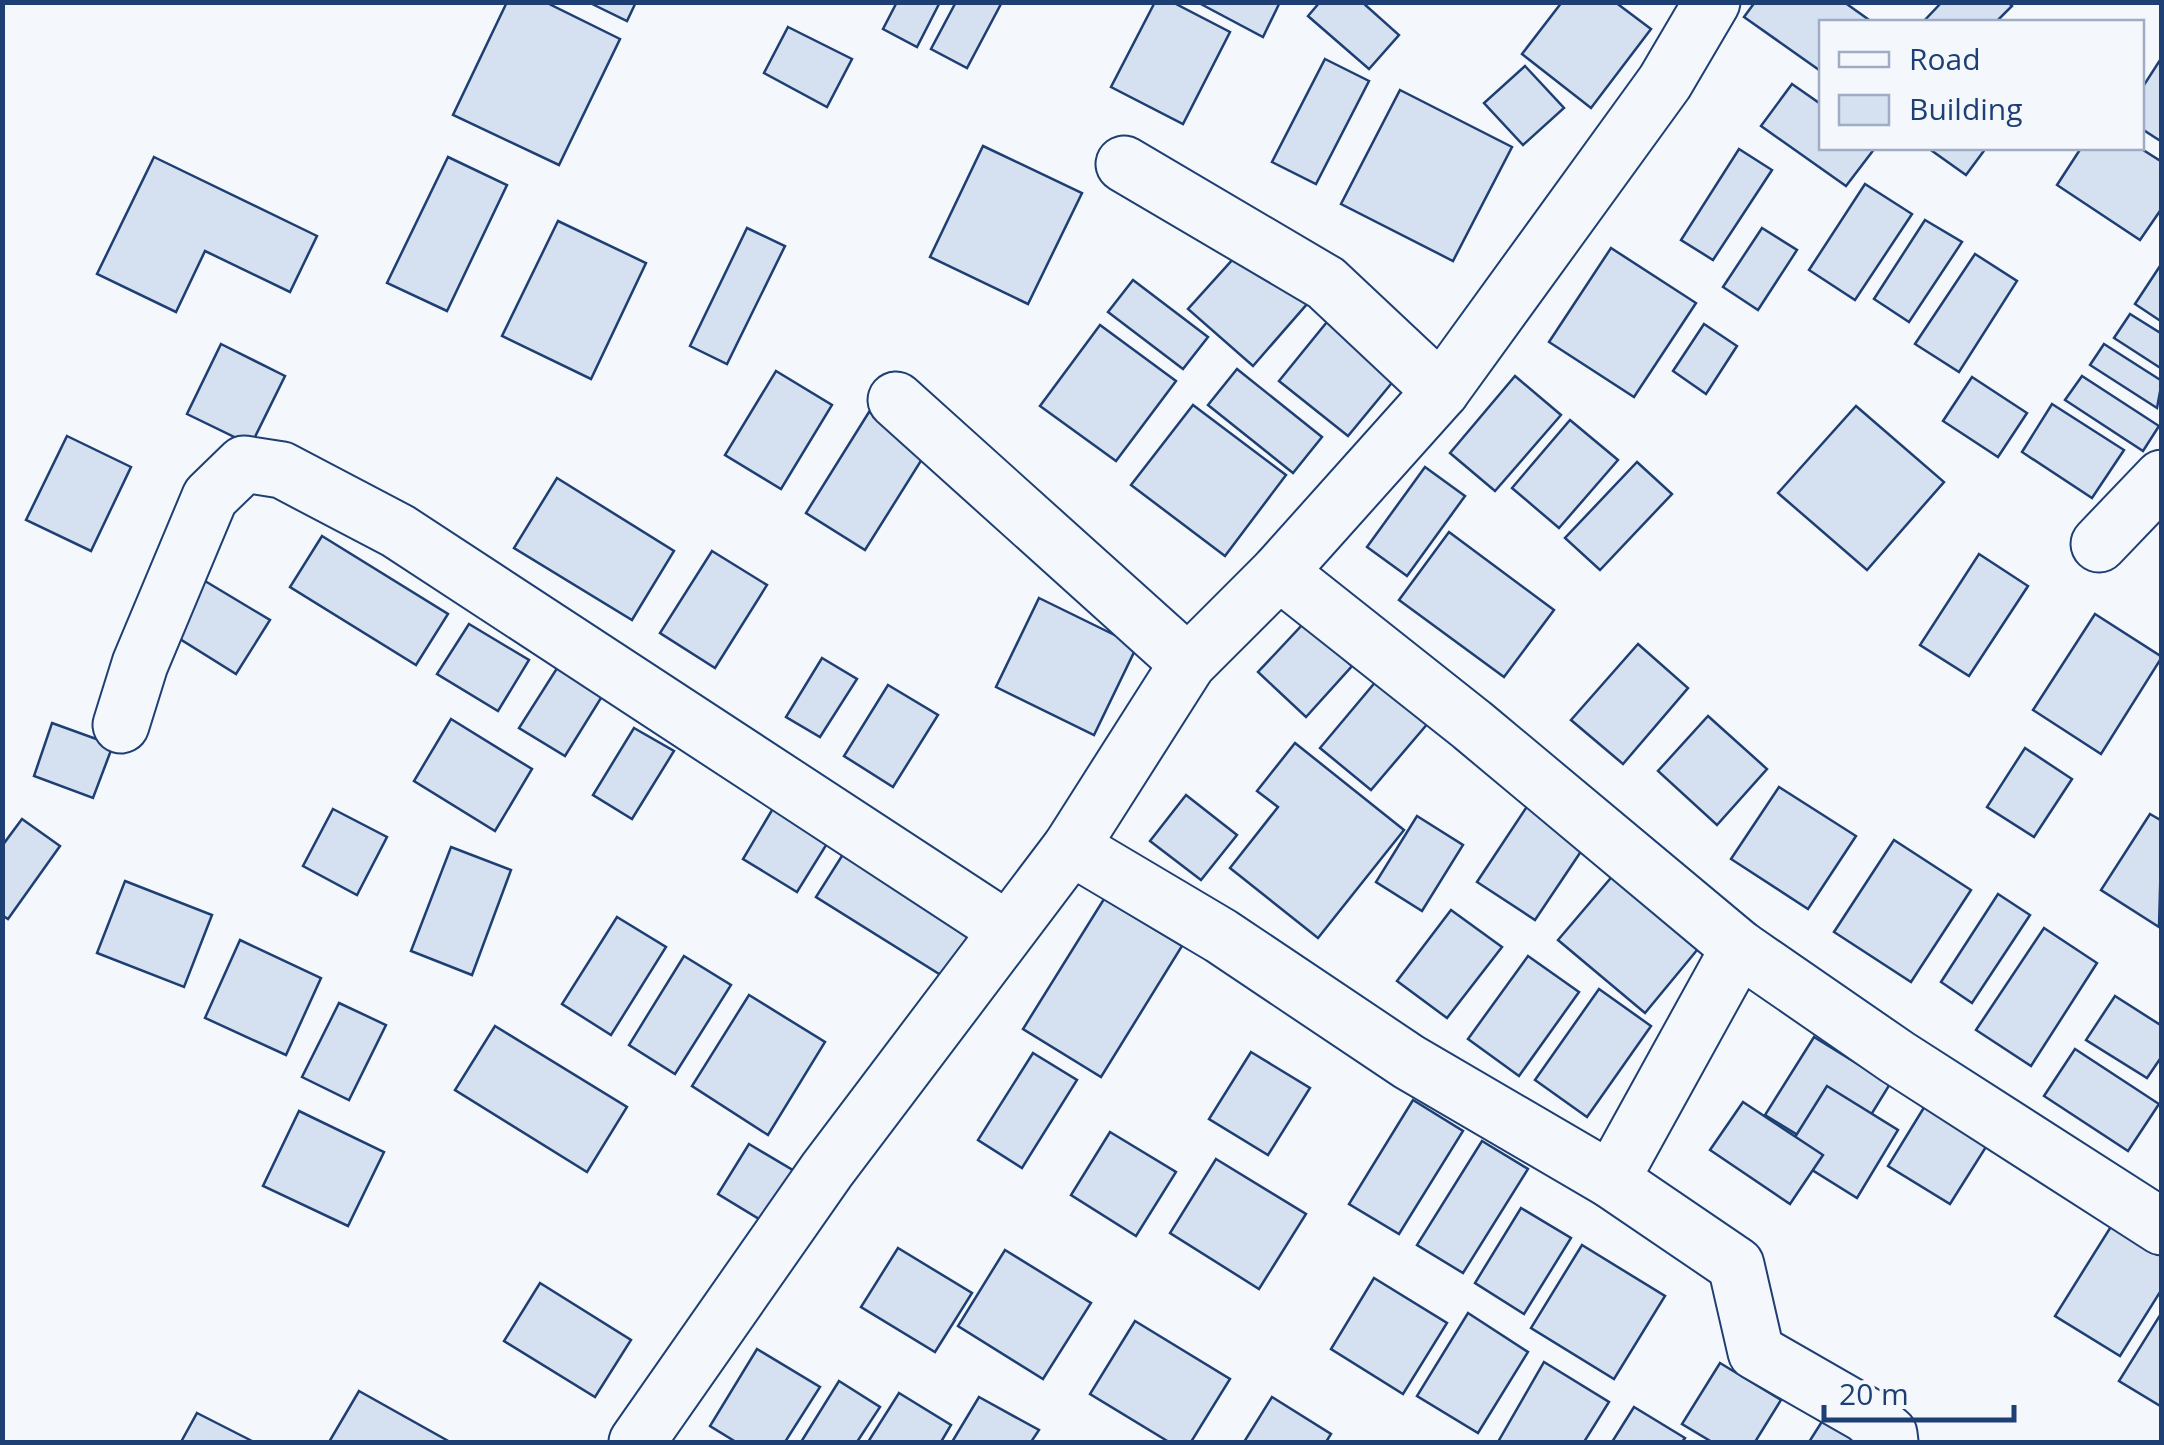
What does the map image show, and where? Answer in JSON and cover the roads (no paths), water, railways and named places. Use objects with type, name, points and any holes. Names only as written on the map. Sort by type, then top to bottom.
[{"type":"street","points":[[637,1442],[827,1170],[1071,846],[1188,663],[1279,572],[1441,391],[1666,82],[1698,7]]},
{"type":"street","points":[[1124,164],[1326,283],[1441,391]]},
{"type":"street","points":[[896,400],[1188,663]]},
{"type":"street","points":[[121,726],[140,664],[210,497],[244,464],[282,470],[398,531],[1006,929]]},
{"type":"street","points":[[2099,544],[2162,478]]},
{"type":"street","points":[[1279,572],[1472,725],[1738,948],[1897,1057],[2162,1227]]},
{"type":"street","points":[[1071,846],[1221,936],[1409,1062],[1610,1180],[1736,1266],[1756,1352],[1866,1415],[1889,1434],[1890,1442]]},
{"type":"street","points":[[1610,1180],[1738,948]]}]
